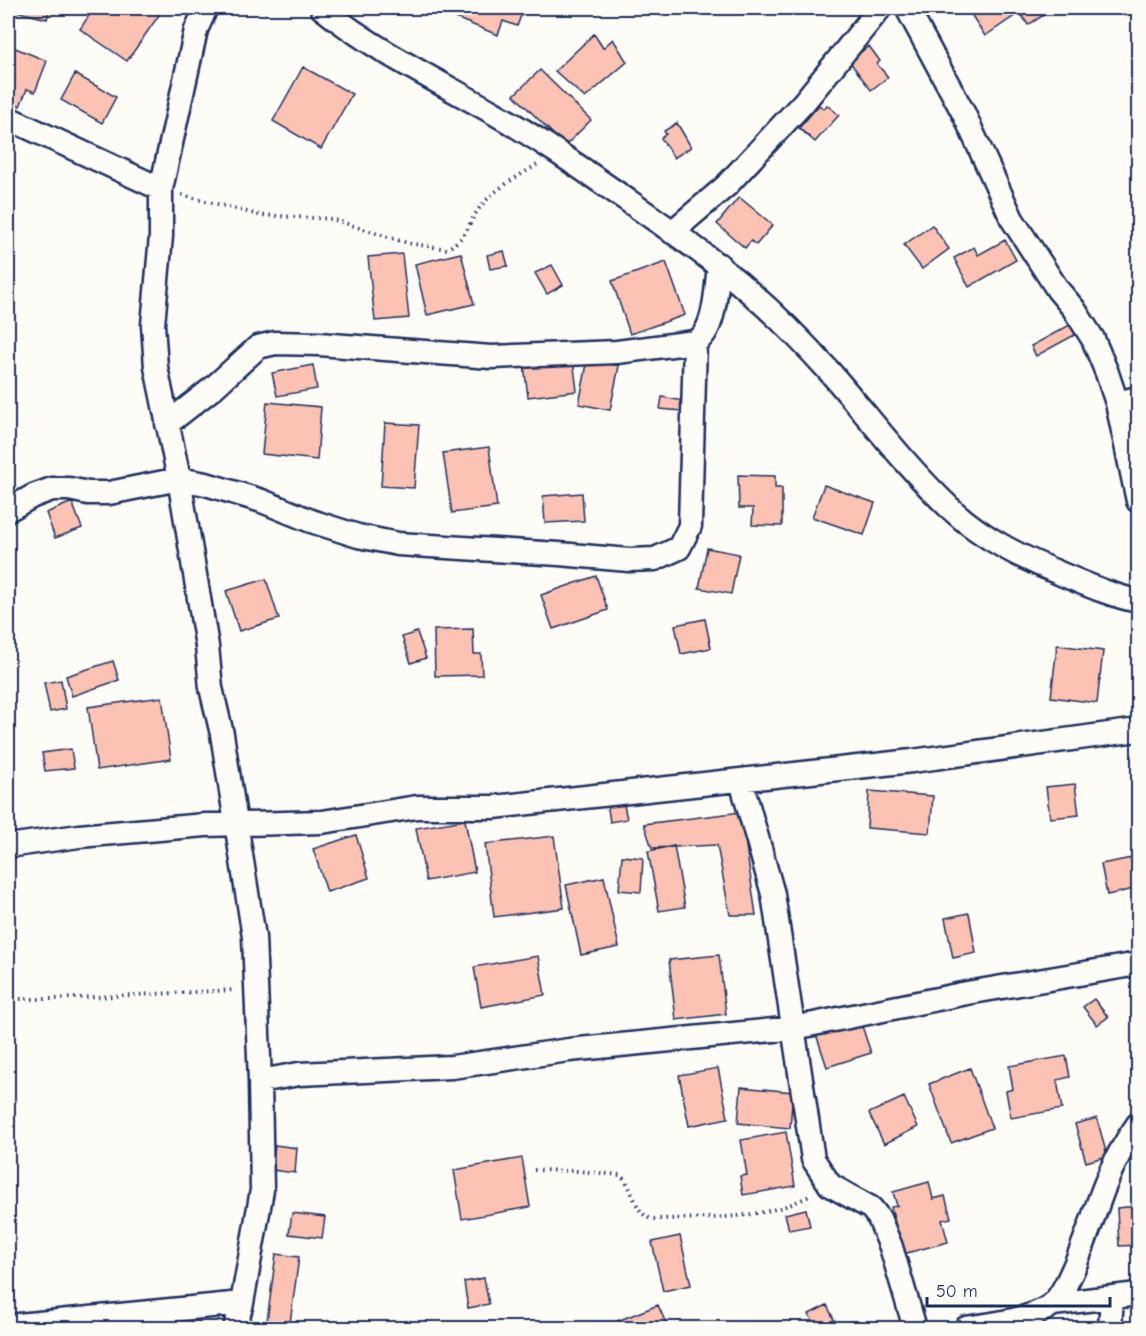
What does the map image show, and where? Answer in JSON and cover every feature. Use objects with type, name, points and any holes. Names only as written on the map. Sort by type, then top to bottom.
[{"type":"street","points":[[206,8],[196,30],[161,189],[161,236],[153,325],[156,368],[179,479],[207,646],[211,688],[222,734],[254,937],[262,1190],[242,1303],[235,1329]]},
{"type":"street","points":[[322,8],[349,30],[430,79],[493,112],[552,149],[719,266],[784,324],[821,363],[897,453],[952,510],[985,536],[1030,561],[1116,596],[1138,601]]},
{"type":"street","points":[[672,232],[734,178],[804,102],[880,8]]},
{"type":"street","points":[[907,8],[964,114],[1012,219],[1058,290],[1074,309],[1093,339],[1107,373],[1128,400],[1138,501]]},
{"type":"street","points":[[8,118],[161,189]]},
{"type":"street","points":[[167,424],[213,388],[258,347],[275,344],[319,344],[491,357],[618,352],[695,342],[703,338],[710,325],[719,266]]},
{"type":"street","points":[[8,510],[33,496],[52,489],[109,493],[179,479],[206,484],[262,501],[311,521],[358,536],[398,544],[629,560],[655,559],[680,548],[690,526],[695,342]]},
{"type":"street","points":[[8,846],[205,825],[322,822],[417,807],[495,807],[912,761],[1138,730]]},
{"type":"street","points":[[741,781],[772,887],[813,1159],[830,1185],[871,1208],[879,1218],[891,1247],[915,1329]]},
{"type":"street","points":[[260,1081],[299,1074],[452,1067],[569,1050],[794,1028],[967,993],[1138,964]]},
{"type":"street","points":[[1053,1304],[1061,1293],[1078,1256],[1105,1183],[1138,1124]]},
{"type":"street","points":[[966,1329],[1029,1315],[1053,1304],[1138,1294]]},
{"type":"street","points":[[1110,1329],[1112,1297]]},
{"type":"street","points":[[8,1326],[242,1303]]},
{"type":"path","points":[[161,189],[259,215],[332,219],[407,243],[447,249],[466,234],[481,206],[508,182],[537,165],[552,149]]},
{"type":"path","points":[[8,999],[256,990]]},
{"type":"path","points":[[534,1170],[620,1175],[625,1179],[645,1217],[651,1219],[715,1217],[776,1210],[801,1201],[830,1185]]},
{"type":"building","points":[[20,8],[50,8],[47,19],[19,12]]},
{"type":"building","points":[[94,8],[164,8],[127,61],[80,29]]},
{"type":"building","points":[[456,8],[524,8],[517,26],[503,21],[498,35],[453,17]]},
{"type":"building","points":[[967,8],[1020,8],[1022,11],[985,36]]},
{"type":"building","points":[[1022,8],[1055,8],[1028,25],[1021,14],[1024,11]]},
{"type":"building","points":[[594,34],[603,48],[613,39],[627,62],[585,98],[555,71]]},
{"type":"building","points":[[8,45],[47,61],[35,92],[27,89],[20,106],[8,101]]},
{"type":"building","points":[[869,46],[880,61],[877,64],[888,77],[871,90],[849,61]]},
{"type":"building","points":[[303,67],[352,94],[321,149],[273,121]]},
{"type":"building","points":[[540,70],[591,120],[565,146],[514,95]]},
{"type":"building","points":[[75,74],[116,97],[102,123],[61,100]]},
{"type":"building","points":[[819,105],[824,109],[827,105],[839,115],[815,142],[799,128]]},
{"type":"building","points":[[677,123],[691,147],[674,158],[661,138],[666,134],[664,131]]},
{"type":"building","points":[[739,197],[773,225],[756,245],[751,241],[745,248],[717,224]]},
{"type":"building","points":[[932,225],[949,249],[922,269],[904,245]]},
{"type":"building","points":[[1005,240],[1016,260],[969,287],[954,258],[974,247],[978,255]]},
{"type":"building","points":[[504,251],[508,266],[490,269],[487,255]]},
{"type":"building","points":[[461,253],[474,304],[427,315],[415,264]]},
{"type":"building","points":[[402,254],[409,318],[375,321],[368,257]]},
{"type":"building","points":[[666,262],[685,315],[630,334],[612,281]]},
{"type":"building","points":[[552,265],[563,285],[547,294],[535,273]]},
{"type":"building","points":[[1077,321],[1082,331],[1036,356],[1031,346]]},
{"type":"building","points":[[573,359],[577,391],[528,397],[524,365]]},
{"type":"building","points":[[588,359],[619,366],[610,410],[579,404]]},
{"type":"building","points":[[313,365],[317,389],[277,396],[272,373]]},
{"type":"building","points":[[662,397],[683,401],[682,411],[660,409]]},
{"type":"building","points":[[267,402],[321,407],[317,460],[262,454]]},
{"type":"building","points":[[385,423],[419,425],[414,488],[381,486]]},
{"type":"building","points":[[489,447],[497,507],[452,513],[443,453]]},
{"type":"building","points":[[738,475],[775,476],[775,488],[782,488],[782,526],[752,525],[753,508],[739,508]]},
{"type":"building","points":[[824,485],[875,503],[864,535],[812,517]]},
{"type":"building","points":[[582,493],[584,521],[545,523],[543,496]]},
{"type":"building","points":[[72,502],[82,528],[55,538],[46,513]]},
{"type":"building","points":[[707,548],[739,554],[731,594],[699,588]]},
{"type":"building","points":[[596,576],[608,610],[553,629],[541,595]]},
{"type":"building","points":[[266,579],[279,619],[239,631],[226,591]]},
{"type":"building","points":[[705,619],[711,648],[681,654],[675,625]]},
{"type":"building","points":[[473,629],[474,654],[481,654],[482,675],[435,676],[434,630]]},
{"type":"building","points":[[417,632],[426,658],[411,663],[402,637]]},
{"type":"building","points":[[1057,645],[1103,651],[1097,703],[1051,697]]},
{"type":"building","points":[[113,661],[119,680],[72,696],[66,676]]},
{"type":"building","points":[[61,680],[66,709],[50,712],[44,683]]},
{"type":"building","points":[[162,697],[171,759],[97,770],[88,707]]},
{"type":"building","points":[[71,749],[74,768],[45,771],[42,753]]},
{"type":"building","points":[[1075,784],[1079,815],[1050,818],[1046,787]]},
{"type":"building","points":[[869,791],[933,796],[930,833],[867,828]]},
{"type":"building","points":[[623,800],[627,819],[610,822],[607,802]]},
{"type":"building","points":[[741,812],[756,915],[730,915],[717,845],[652,848],[644,824]]},
{"type":"building","points":[[465,820],[475,872],[426,881],[416,828]]},
{"type":"building","points":[[356,835],[369,878],[327,892],[313,849]]},
{"type":"building","points":[[554,836],[564,908],[494,917],[485,844]]},
{"type":"building","points":[[674,846],[685,907],[659,911],[648,851]]},
{"type":"building","points":[[622,856],[643,858],[641,892],[619,890]]},
{"type":"building","points":[[1137,857],[1138,888],[1107,895],[1101,864]]},
{"type":"building","points":[[604,877],[619,947],[581,955],[566,885]]},
{"type":"building","points":[[969,913],[976,953],[953,958],[945,918]]},
{"type":"building","points":[[719,955],[726,1014],[676,1020],[669,960]]},
{"type":"building","points":[[538,956],[545,995],[481,1007],[474,967]]},
{"type":"building","points":[[1094,999],[1108,1017],[1097,1025],[1083,1007]]},
{"type":"building","points":[[859,1017],[871,1053],[827,1067],[815,1031]]},
{"type":"building","points":[[1066,1056],[1070,1077],[1057,1080],[1062,1109],[1011,1118],[1006,1091],[1013,1089],[1009,1066]]},
{"type":"building","points":[[718,1068],[728,1118],[689,1126],[679,1075]]},
{"type":"building","points":[[970,1068],[992,1128],[951,1143],[929,1084]]},
{"type":"building","points":[[741,1087],[793,1092],[790,1128],[738,1123]]},
{"type":"building","points":[[904,1097],[918,1127],[884,1144],[869,1113]]},
{"type":"building","points":[[1097,1118],[1107,1156],[1086,1162],[1075,1124]]},
{"type":"building","points":[[786,1132],[795,1186],[743,1195],[740,1176],[747,1175],[741,1140]]},
{"type":"building","points":[[275,1145],[297,1148],[295,1173],[272,1170]]},
{"type":"building","points":[[522,1158],[530,1207],[462,1219],[454,1170]]},
{"type":"building","points":[[929,1182],[933,1199],[945,1196],[951,1218],[942,1220],[948,1242],[903,1254],[891,1207],[897,1206],[893,1192]]},
{"type":"building","points":[[1138,1206],[1138,1245],[1119,1246],[1117,1208]]},
{"type":"building","points":[[806,1209],[810,1226],[789,1230],[785,1214]]},
{"type":"building","points":[[292,1213],[325,1217],[322,1238],[289,1234]]},
{"type":"building","points":[[680,1236],[691,1285],[663,1291],[652,1242]]},
{"type":"building","points":[[276,1254],[299,1257],[290,1323],[267,1321]]},
{"type":"building","points":[[484,1278],[489,1304],[468,1308],[464,1282]]},
{"type":"building","points":[[658,1305],[668,1328],[618,1328],[615,1322]]},
{"type":"building","points":[[827,1305],[836,1324],[827,1328],[816,1328],[809,1314]]}]
